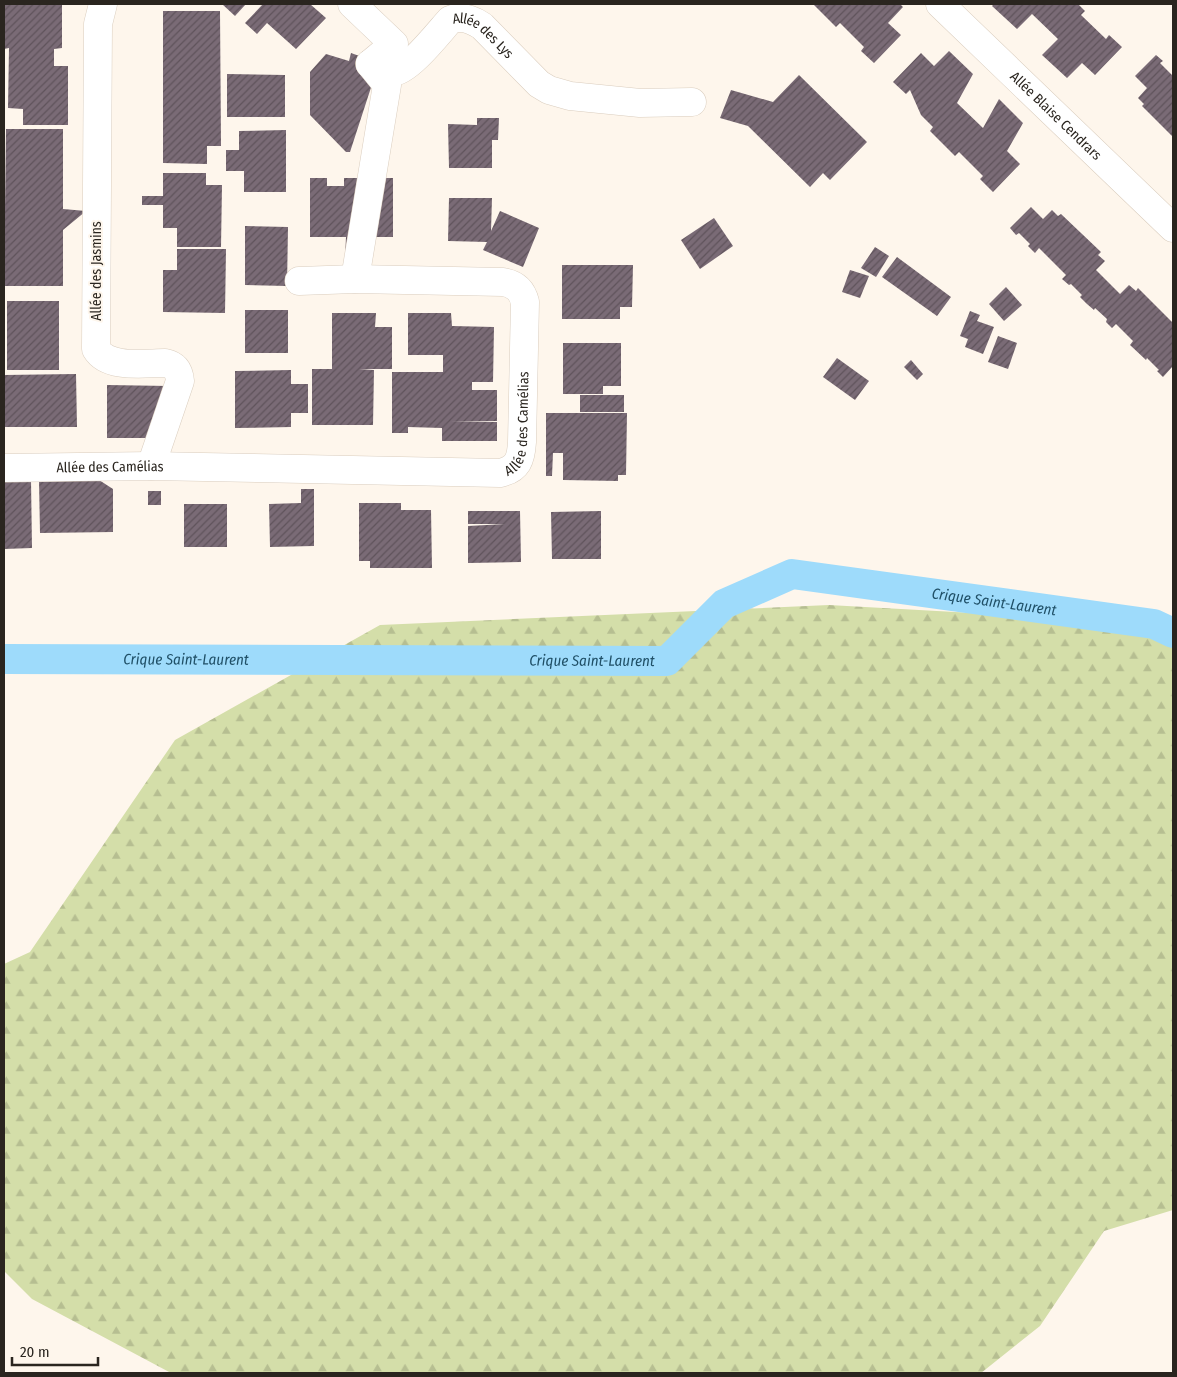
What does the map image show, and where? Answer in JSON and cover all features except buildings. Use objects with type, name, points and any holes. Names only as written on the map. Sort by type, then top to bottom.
[{"type":"street","name":"Allée des Jasmins","points":[[103,4],[98,24],[96,349],[102,357],[113,362],[165,363],[178,371],[180,381],[151,466]]},
{"type":"street","points":[[352,4],[394,44],[370,64],[387,85],[356,279]]},
{"type":"street","name":"Allée Blaise Cendrars","points":[[940,4],[1173,228]]},
{"type":"street","name":"Allée des Lys","points":[[370,64],[391,72],[400,70],[450,20],[463,18],[482,26],[539,84],[549,90],[570,96],[640,103],[692,102]]},
{"type":"street","name":"Allée des Camélias","points":[[4,468],[151,466],[500,473],[509,471],[515,466],[521,454],[522,442],[525,302],[520,291],[510,283],[503,282],[356,279],[299,281]]},
{"type":"green space","points":[[829,605],[1173,624],[1173,1210],[1104,1231],[1040,1326],[981,1373],[171,1373],[32,1299],[4,1271],[4,964],[30,952],[175,740],[380,625]]},
{"type":"waterway","name":"Crique Saint-Laurent","points":[[4,659],[667,661],[724,604],[792,574],[1154,624],[1173,633]]}]
